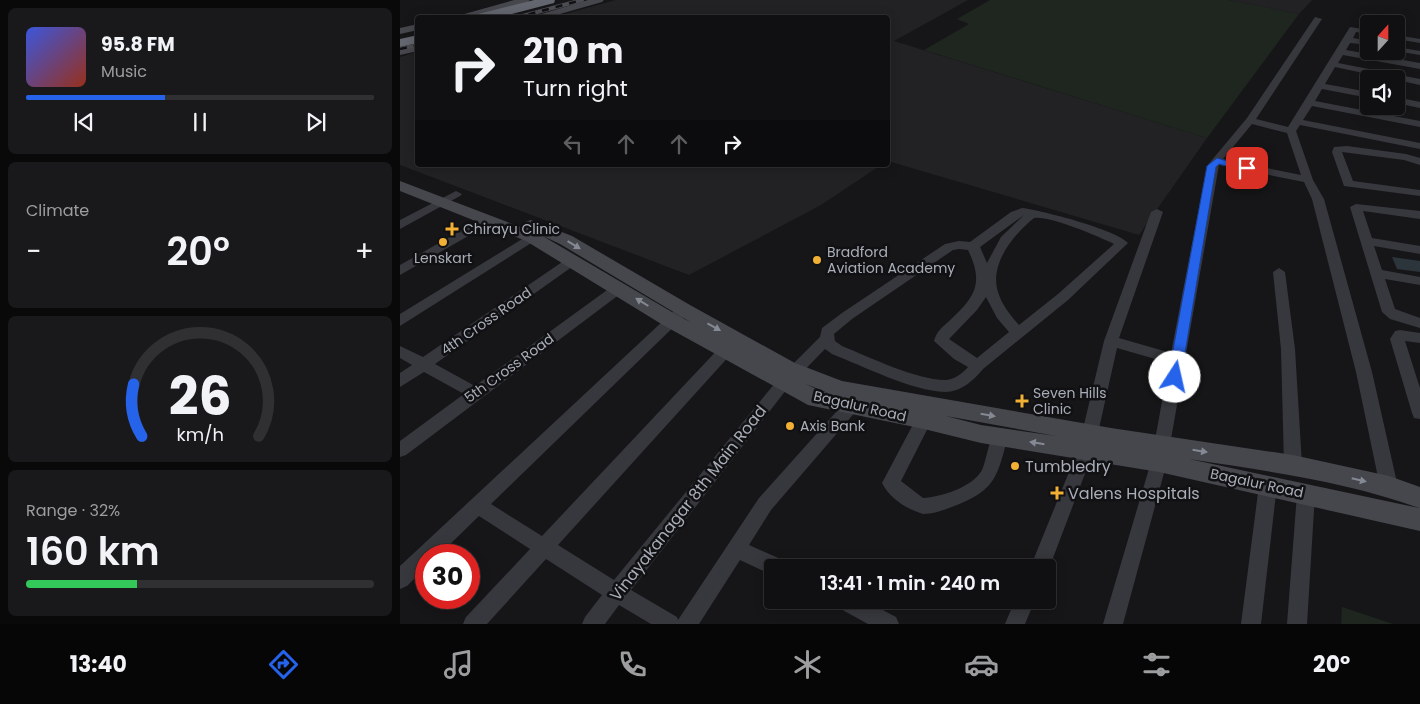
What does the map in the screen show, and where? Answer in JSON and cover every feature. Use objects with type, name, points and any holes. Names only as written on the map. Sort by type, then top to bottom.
[{"type":"highway","points":[[491,15],[549,0]]},
{"type":"highway","points":[[510,15],[566,0]]},
{"type":"highway","points":[[400,38],[415,34]]},
{"type":"highway","points":[[400,43],[415,39]]},
{"type":"main road","points":[[467,15],[526,0]]},
{"type":"main road","points":[[544,15],[599,0]]},
{"type":"main road","points":[[400,31],[415,28]]},
{"type":"main road","points":[[400,52],[415,49]]},
{"type":"main road","name":"Bagalur Road","points":[[400,172],[487,220],[532,237],[619,288],[676,315],[790,376],[816,398],[851,406],[903,400],[937,404],[1088,442]]},
{"type":"main road","name":"Bagalur Road","points":[[400,186],[496,209],[566,240],[727,349],[790,376],[840,389],[878,403],[937,404],[1000,437],[1088,442],[1161,453],[1293,465],[1389,487],[1420,498]]},
{"type":"main road","name":"Bagalur Road","points":[[1161,453],[1268,485],[1420,520]]},
{"type":"street","points":[[1113,624],[1161,453],[1212,166],[1250,120],[1318,19]]},
{"type":"street","points":[[1360,30],[1353,29],[1348,40],[1293,126],[1308,180],[1318,199],[1334,259],[1364,372],[1389,487]]},
{"type":"street","points":[[1405,38],[1420,41]]},
{"type":"street","points":[[1348,40],[1360,42]]},
{"type":"street","points":[[1405,51],[1418,53]]},
{"type":"street","points":[[1340,52],[1420,66]]},
{"type":"street","points":[[1332,64],[1420,82]]},
{"type":"street","points":[[1318,86],[1360,93]]},
{"type":"street","points":[[1308,102],[1420,124]]},
{"type":"street","points":[[1405,102],[1420,105]]},
{"type":"street","points":[[1250,120],[1420,146]]},
{"type":"street","points":[[1420,162],[1406,157],[1338,149],[1336,152],[1356,207],[1389,312],[1395,316],[1420,323]]},
{"type":"street","points":[[1217,161],[1308,180]]},
{"type":"street","points":[[1348,184],[1420,193]]},
{"type":"street","points":[[400,225],[449,198]]},
{"type":"street","points":[[1420,201],[1389,200],[1420,209]]},
{"type":"street","points":[[1356,207],[1420,215]]},
{"type":"street","points":[[978,365],[959,355],[941,341],[942,336],[974,307],[980,299],[985,270],[973,246],[1015,214],[1022,211],[1035,213],[1095,232],[1122,243],[1063,297],[978,365],[969,376],[937,404],[891,484],[912,500],[922,505],[932,506],[979,486],[986,479],[1000,437]]},
{"type":"street","points":[[1043,559],[1088,442],[1111,341],[1157,212]]},
{"type":"street","points":[[1018,333],[1000,313],[990,291],[992,269],[997,252],[1004,240],[1028,217],[1035,213]]},
{"type":"street","points":[[400,270],[487,220]]},
{"type":"street","points":[[400,321],[532,237]]},
{"type":"street","points":[[1366,241],[1420,250]]},
{"type":"street","name":"Vinayakanagar 8th Main Road","points":[[592,624],[790,376],[826,339],[827,332],[847,316],[949,247],[959,245],[973,246]]},
{"type":"street","name":"4th Cross Road","points":[[400,381],[572,261]]},
{"type":"street","points":[[1279,272],[1288,349],[1293,465]]},
{"type":"street","points":[[1377,273],[1420,281]]},
{"type":"street","name":"5th Cross Road","points":[[400,450],[619,288]]},
{"type":"street","points":[[400,579],[676,315]]},
{"type":"street","points":[[1420,338],[1405,335],[1397,338],[1420,413]]},
{"type":"street","points":[[826,339],[828,344],[838,350],[915,380],[937,404]]},
{"type":"street","points":[[1111,341],[1178,360]]},
{"type":"street","points":[[473,624],[727,349]]},
{"type":"street","points":[[400,351],[475,393]]},
{"type":"street","points":[[903,400],[915,380]]},
{"type":"street","points":[[687,624],[765,504],[851,406]]},
{"type":"street","points":[[1251,624],[1268,485]]},
{"type":"street","points":[[1297,624],[1306,494]]},
{"type":"street","points":[[478,506],[670,624]]},
{"type":"street","points":[[735,548],[764,561]]},
{"type":"street","points":[[861,609],[889,624]]},
{"type":"street","points":[[1015,624],[1021,609]]},
{"type":"shaded area","points":[[616,0],[968,0],[894,41],[1207,138],[1139,235],[890,162],[890,15],[561,15]]},
{"type":"shaded area","points":[[990,0],[1229,0],[1299,14],[1207,138],[924,50],[969,24],[957,19]]},
{"type":"shaded area","points":[[1229,0],[1312,0],[1299,14]]},
{"type":"shaded area","points":[[415,53],[415,167],[878,167],[821,205],[689,275],[400,165],[400,57]]},
{"type":"shaded area","points":[[1392,257],[1420,261],[1420,272],[1397,269]]},
{"type":"shaded area","points":[[1342,607],[1393,624],[1341,624]]},
{"type":"railway","points":[[526,15],[582,0]]},
{"type":"railway","points":[[400,49],[415,46]]},
{"type":"place","name":"Chirayu Clinic","points":[[452,229]]},
{"type":"place","name":"Lenskart","points":[[443,242]]},
{"type":"place","name":"Bradford Aviation Academy","points":[[817,260]]},
{"type":"place","name":"Seven Hills Clinic","points":[[1022,401]]},
{"type":"place","name":"Axis Bank","points":[[790,426]]},
{"type":"place","name":"Tumbledry","points":[[1015,466]]},
{"type":"place","name":"Valens Hospitals","points":[[1057,493]]},
{"type":"route","points":[[1175,377],[1212,166],[1217,161],[1247,168]]}]
